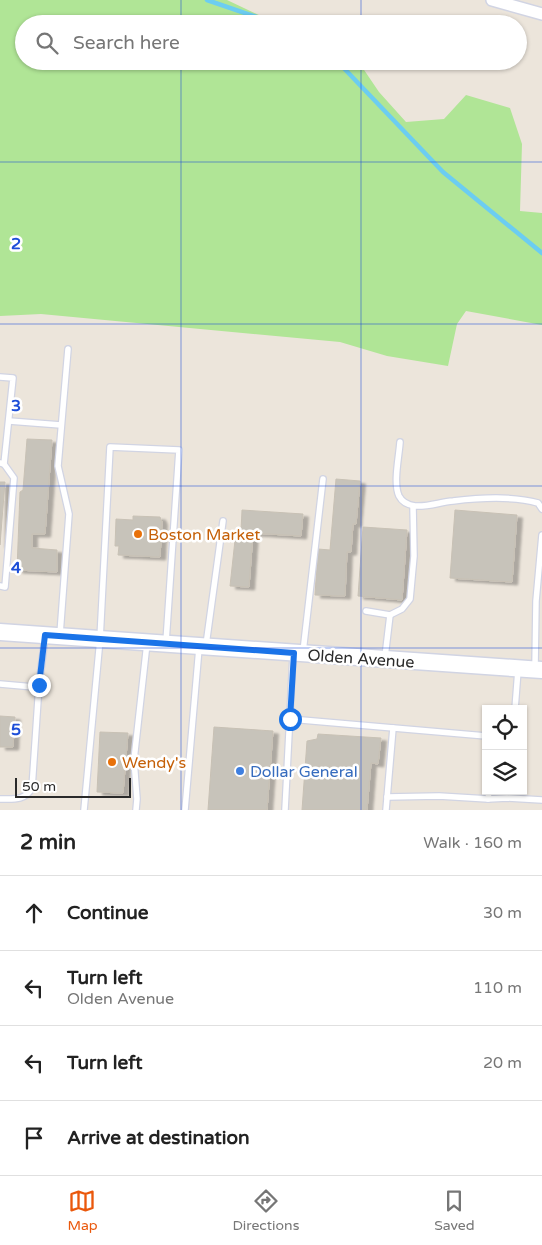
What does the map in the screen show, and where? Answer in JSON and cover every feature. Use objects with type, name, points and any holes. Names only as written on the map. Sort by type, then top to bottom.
[{"type":"main road","name":"Olden Avenue","points":[[0,632],[539,670]]},
{"type":"street","points":[[492,0],[542,14]]},
{"type":"lane","points":[[0,799],[23,797],[29,794],[32,788],[39,685],[53,636],[69,514],[58,466],[68,349]]},
{"type":"lane","points":[[0,376],[13,378],[2,464],[14,478],[5,586],[0,586]]},
{"type":"lane","points":[[9,421],[61,425]]},
{"type":"lane","points":[[400,442],[397,486],[398,494],[403,502],[413,506],[432,506],[451,501],[492,499],[529,501],[538,504],[542,509]]},
{"type":"lane","points":[[84,810],[100,638],[110,447],[179,450],[166,644]]},
{"type":"lane","points":[[285,810],[290,719],[323,479]]},
{"type":"lane","points":[[366,611],[390,615],[402,609],[410,599],[414,556],[413,506]]},
{"type":"lane","points":[[185,810],[202,647],[223,520]]},
{"type":"lane","points":[[539,670],[536,601],[542,535]]},
{"type":"lane","points":[[384,659],[390,615]]},
{"type":"lane","points":[[136,810],[134,760],[147,642]]},
{"type":"lane","points":[[515,705],[518,668]]},
{"type":"lane","points":[[0,684],[34,687],[39,685]]},
{"type":"lane","points":[[290,719],[482,736]]},
{"type":"lane","points":[[386,810],[393,728]]},
{"type":"lane","points":[[488,795],[488,799]]},
{"type":"lane","points":[[387,797],[439,796],[488,799],[507,795],[542,800]]},
{"type":"green space","points":[[0,0],[227,0],[259,15],[15,15],[15,70],[364,70],[379,92],[406,122],[444,119],[466,95],[510,108],[522,144],[520,211],[542,213],[542,325],[466,311],[457,324],[448,366],[387,356],[340,342],[41,314],[0,316]]},
{"type":"building","points":[[27,439],[52,440],[45,534],[32,534],[32,548],[57,550],[57,572],[17,570],[20,492],[23,490]]},
{"type":"building","points":[[336,479],[360,481],[356,524],[353,524],[351,552],[347,552],[345,596],[315,595],[318,549],[330,550]]},
{"type":"building","points":[[0,482],[5,482],[0,545]]},
{"type":"building","points":[[242,510],[303,514],[301,536],[253,533],[249,587],[230,586],[236,531],[241,531]]},
{"type":"building","points":[[455,510],[517,515],[512,582],[450,578]]},
{"type":"building","name":"Boston Market","points":[[133,516],[160,517],[162,522],[160,557],[118,555],[119,546],[115,546],[116,519],[133,520]]},
{"type":"building","points":[[363,527],[407,530],[402,600],[358,596]]},
{"type":"building","points":[[0,716],[15,717],[13,747],[0,747]]},
{"type":"building","name":"Dollar General","points":[[214,727],[273,731],[267,810],[208,810]]},
{"type":"building","name":"Wendy's","points":[[100,732],[128,733],[123,793],[97,792]]},
{"type":"building","points":[[318,734],[381,738],[378,764],[371,763],[367,810],[302,810],[307,741],[317,739]]},
{"type":"waterway","points":[[207,0],[251,15]]},
{"type":"waterway","points":[[346,70],[443,172],[542,253]]},
{"type":"place","name":"Boston Market","points":[[138,534]]},
{"type":"place","name":"Wendy's","points":[[112,762]]},
{"type":"place","name":"Dollar General","points":[[240,771]]},
{"type":"route","points":[[39,685],[45,635],[294,653],[290,719]]}]
